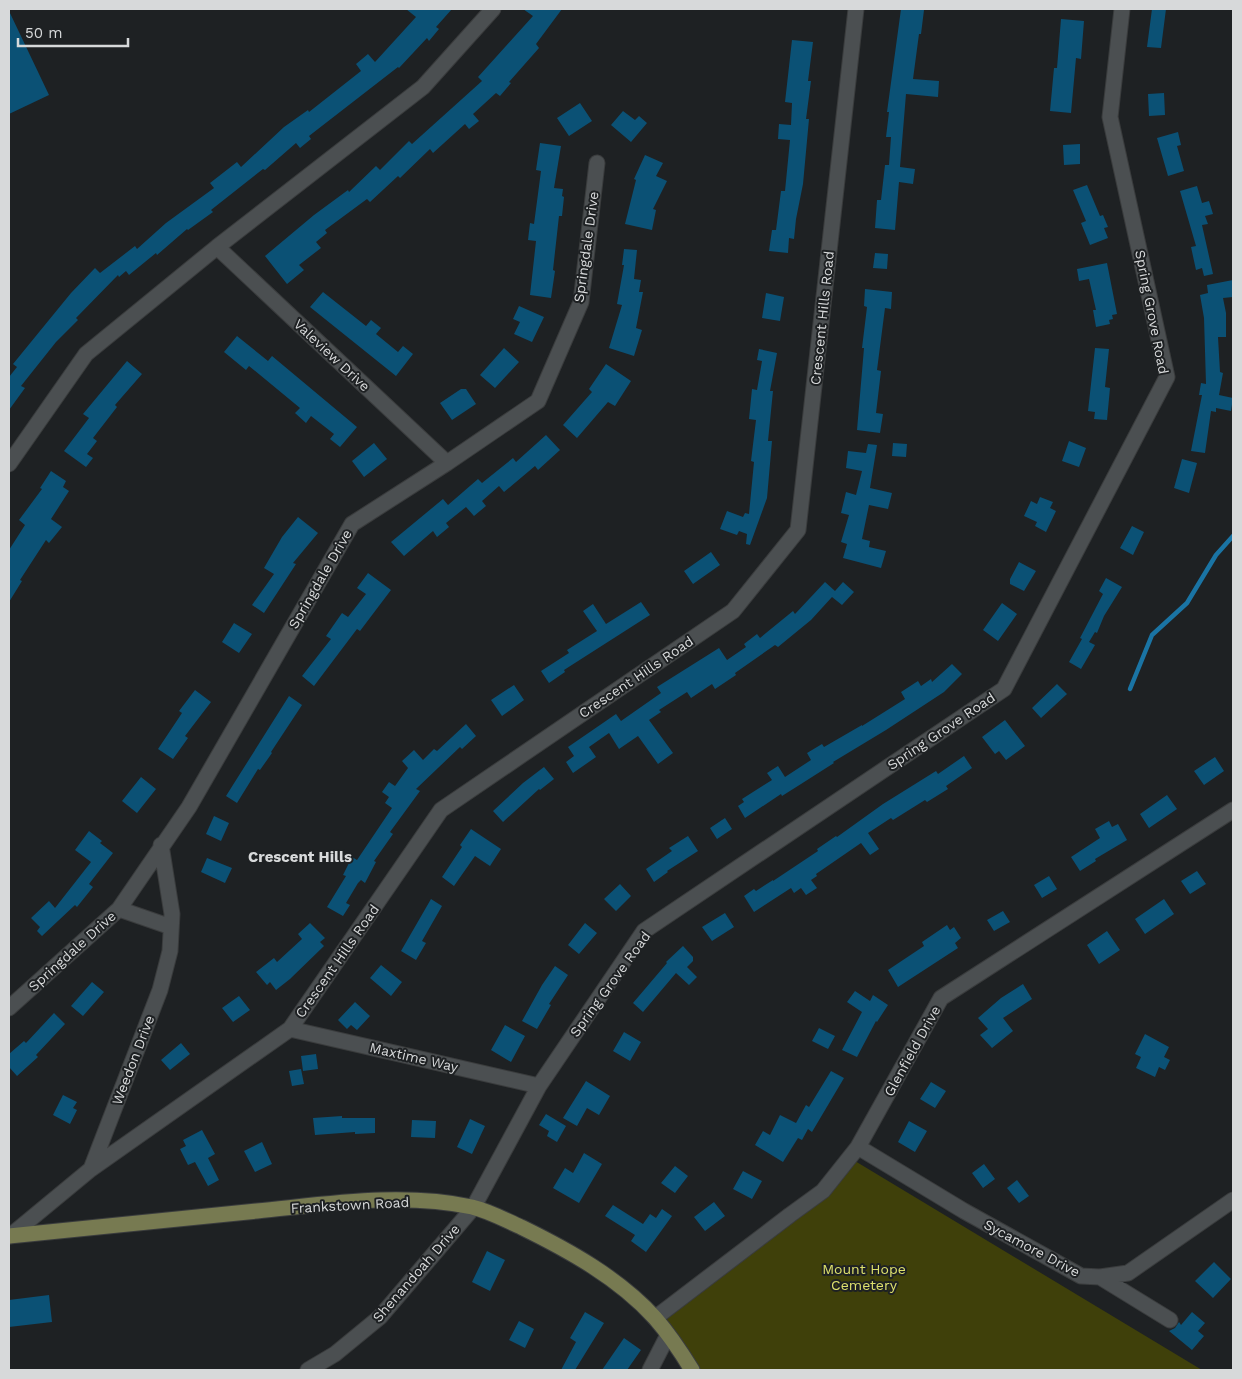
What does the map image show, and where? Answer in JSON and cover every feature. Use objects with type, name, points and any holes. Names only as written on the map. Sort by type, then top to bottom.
[{"type":"main road","name":"Frankstown Road","points":[[10,1236],[371,1201],[434,1201],[473,1208],[501,1217],[574,1256],[610,1279],[655,1318],[692,1370]]},
{"type":"street","points":[[9,464],[86,354],[217,247],[423,87],[493,9]]},
{"type":"street","name":"Crescent Hills Road","points":[[91,1169],[290,1029],[441,810],[733,611],[798,530],[856,9]]},
{"type":"street","name":"Spring Grove Road","points":[[473,1208],[539,1086],[644,931],[1004,689],[1167,377],[1110,117],[1122,9]]},
{"type":"street","name":"Springdale Drive","points":[[9,1008],[119,909],[189,806],[352,524],[447,463],[538,401],[581,302],[597,163]]},
{"type":"street","name":"Valeview Drive","points":[[217,247],[447,463]]},
{"type":"street","name":"Glenfield Drive","points":[[655,1318],[823,1192],[858,1147],[941,998],[1233,810]]},
{"type":"street","name":"Weedon Drive","points":[[10,1236],[91,1169],[160,990],[170,951],[172,914],[161,845]]},
{"type":"street","points":[[119,909],[171,927]]},
{"type":"street","name":"Maxtime Way","points":[[290,1029],[539,1086]]},
{"type":"street","name":"Sycamore Drive","points":[[858,1147],[964,1211],[1081,1276],[1100,1277],[1128,1273],[1233,1200]]},
{"type":"street","name":"Shenandoah Drive","points":[[308,1370],[335,1354],[380,1317],[473,1208]]},
{"type":"street","points":[[1100,1277],[1170,1320]]},
{"type":"street","points":[[650,1370],[668,1335]]},
{"type":"green space","name":"Mount Hope Cemetery","points":[[850,1158],[1202,1370],[692,1370],[655,1318],[790,1215]]},
{"type":"building","points":[[406,9],[452,9],[436,27],[439,29],[429,41],[427,38],[399,68],[309,136],[311,139],[300,148],[296,143],[265,170],[263,169],[211,210],[213,212],[187,229],[157,255],[156,253],[129,275],[126,271],[119,277],[118,275],[76,318],[78,320],[56,342],[21,386],[25,388],[9,410],[9,377],[17,367],[13,364],[71,293],[95,268],[100,273],[135,246],[137,249],[166,223],[214,188],[210,183],[237,162],[241,167],[284,127],[308,110],[309,112],[361,71],[356,64],[368,54],[375,62],[416,17]]},
{"type":"building","points":[[523,9],[562,9],[536,44],[539,48],[509,82],[511,83],[500,96],[496,93],[473,114],[479,121],[469,129],[465,124],[433,153],[430,149],[400,178],[398,176],[370,202],[367,199],[325,230],[327,233],[316,242],[321,248],[299,265],[304,270],[287,284],[265,256],[314,215],[348,190],[349,192],[376,166],[380,170],[409,141],[412,144],[482,81],[478,77],[533,16]]},
{"type":"building","points":[[901,9],[924,10],[913,79],[939,81],[938,97],[906,94],[900,167],[915,169],[913,184],[899,182],[895,230],[875,228],[877,200],[881,200],[885,165],[889,165],[891,137],[886,137],[889,112],[887,112]]},
{"type":"building","points":[[1152,9],[1166,9],[1161,48],[1147,47]]},
{"type":"building","points":[[9,11],[49,95],[9,114]]},
{"type":"building","points":[[1061,19],[1084,21],[1081,59],[1076,58],[1071,113],[1050,111],[1054,68],[1057,68]]},
{"type":"building","points":[[792,40],[813,42],[808,81],[811,81],[806,119],[809,119],[803,184],[794,239],[789,238],[788,253],[769,251],[772,230],[776,230],[781,191],[785,191],[790,140],[778,139],[779,124],[791,125],[792,103],[785,102]]},
{"type":"building","points":[[1164,93],[1165,115],[1149,116],[1148,94]]},
{"type":"building","points":[[580,103],[592,121],[569,136],[557,118]]},
{"type":"building","points":[[623,111],[635,120],[639,116],[647,123],[631,142],[611,125]]},
{"type":"building","points":[[1178,132],[1181,145],[1177,146],[1184,171],[1168,176],[1157,138]]},
{"type":"building","points":[[540,143],[561,146],[554,188],[563,189],[562,196],[564,197],[562,216],[559,216],[551,298],[530,295],[536,241],[528,240],[530,223],[534,224],[541,171],[536,170]]},
{"type":"building","points":[[1080,144],[1080,164],[1064,165],[1063,145]]},
{"type":"building","points":[[645,155],[663,163],[656,176],[667,181],[653,209],[656,210],[652,230],[625,224],[636,180],[634,179]]},
{"type":"building","points":[[1087,185],[1100,216],[1103,215],[1108,227],[1104,228],[1108,238],[1090,245],[1081,223],[1086,221],[1073,190]]},
{"type":"building","points":[[1197,186],[1202,203],[1209,201],[1213,214],[1205,216],[1208,224],[1202,225],[1213,274],[1204,276],[1202,268],[1196,270],[1191,247],[1196,246],[1180,191]]},
{"type":"building","points":[[624,249],[637,250],[634,279],[641,280],[639,292],[643,292],[636,328],[642,330],[634,356],[609,348],[622,305],[617,304],[624,265],[622,265]]},
{"type":"building","points":[[875,253],[888,254],[887,269],[873,268]]},
{"type":"building","points":[[1107,263],[1117,314],[1112,315],[1113,319],[1109,320],[1110,324],[1096,327],[1093,310],[1096,310],[1089,279],[1079,281],[1077,269]]},
{"type":"building","points":[[1233,280],[1233,297],[1223,298],[1226,313],[1226,337],[1218,337],[1220,372],[1223,373],[1219,395],[1233,398],[1231,411],[1216,408],[1216,412],[1211,411],[1205,453],[1191,451],[1202,395],[1199,395],[1201,383],[1206,384],[1204,318],[1200,295],[1208,293],[1207,285]]},
{"type":"building","points":[[865,289],[892,292],[891,309],[885,308],[877,370],[881,371],[876,413],[883,414],[880,433],[857,430],[864,348],[862,348],[867,307],[864,306]]},
{"type":"building","points":[[323,292],[366,326],[371,320],[381,328],[376,334],[398,352],[403,346],[413,354],[396,376],[310,307]]},
{"type":"building","points":[[766,293],[784,297],[780,321],[762,318]]},
{"type":"building","points":[[519,306],[544,317],[532,342],[514,334],[520,322],[513,319]]},
{"type":"building","points":[[237,336],[268,361],[272,356],[357,427],[340,447],[330,439],[334,434],[311,416],[306,423],[295,413],[300,408],[249,366],[246,370],[224,352]]},
{"type":"building","points":[[504,348],[519,362],[495,388],[480,375]]},
{"type":"building","points":[[1095,348],[1109,349],[1105,387],[1110,388],[1107,420],[1094,419],[1095,412],[1088,411]]},
{"type":"building","points":[[759,349],[777,353],[770,391],[773,391],[768,441],[772,441],[767,498],[750,545],[746,544],[747,534],[739,531],[737,535],[720,529],[727,511],[743,517],[745,513],[749,514],[754,462],[751,461],[756,420],[749,419],[752,389],[757,390],[762,361],[757,360]]},
{"type":"building","points":[[127,361],[142,374],[115,405],[117,407],[93,438],[97,441],[87,454],[93,458],[86,467],[64,451],[89,418],[83,414]]},
{"type":"building","points":[[606,364],[631,381],[615,406],[608,402],[577,438],[563,425],[592,392],[589,389]]},
{"type":"building","points":[[461,389],[466,389],[476,404],[452,420],[440,403]]},
{"type":"building","points":[[546,435],[560,450],[538,470],[535,466],[504,492],[499,486],[482,501],[486,506],[474,516],[466,507],[446,523],[449,527],[437,537],[433,531],[404,556],[391,542],[443,499],[448,505],[478,479],[482,483],[513,458],[516,462]]},
{"type":"building","points":[[1069,441],[1086,448],[1079,467],[1062,461]]},
{"type":"building","points":[[374,443],[387,459],[364,477],[352,461]]},
{"type":"building","points":[[893,443],[907,444],[906,457],[892,456]]},
{"type":"building","points":[[868,444],[877,445],[870,488],[892,493],[888,509],[869,505],[862,539],[870,541],[869,547],[886,551],[881,568],[843,558],[847,544],[841,542],[849,515],[841,513],[846,492],[856,495],[862,471],[846,468],[848,451],[866,453]]},
{"type":"building","points":[[1182,459],[1197,463],[1189,493],[1174,488]]},
{"type":"building","points":[[51,471],[66,481],[63,487],[69,491],[51,519],[62,527],[49,543],[46,540],[20,580],[22,581],[9,602],[9,550],[25,525],[19,520],[42,489],[40,488]]},
{"type":"building","points":[[1040,497],[1053,502],[1050,508],[1056,511],[1046,532],[1035,526],[1037,522],[1024,516],[1031,501],[1037,504]]},
{"type":"building","points":[[298,517],[318,533],[293,563],[296,564],[264,613],[252,605],[274,574],[264,568],[282,537]]},
{"type":"building","points":[[1132,526],[1144,532],[1133,555],[1120,548]]},
{"type":"building","points":[[711,552],[720,565],[693,584],[684,571]]},
{"type":"building","points":[[1019,562],[1036,571],[1024,591],[1010,584],[1010,579]]},
{"type":"building","points":[[368,573],[391,590],[360,631],[357,629],[314,686],[302,676],[331,639],[326,636],[342,613],[348,617],[366,594],[357,588]]},
{"type":"building","points":[[1106,578],[1122,587],[1104,616],[1097,633],[1095,632],[1089,642],[1095,645],[1081,669],[1069,662],[1103,594],[1099,591]]},
{"type":"building","points":[[825,582],[835,591],[843,582],[854,592],[842,605],[832,597],[811,620],[778,647],[775,645],[715,689],[712,684],[691,698],[687,692],[659,710],[661,712],[649,720],[673,753],[658,764],[638,736],[619,749],[609,733],[589,747],[596,757],[573,773],[566,762],[574,756],[568,747],[616,714],[621,721],[661,693],[657,687],[719,648],[727,660],[746,647],[744,644],[757,634],[760,638],[793,611],[795,614]]},
{"type":"building","points":[[641,602],[650,615],[564,670],[565,672],[549,683],[541,671],[569,653],[567,650],[597,631],[583,611],[593,604],[606,624]]},
{"type":"building","points":[[1002,603],[1017,614],[998,641],[983,630]]},
{"type":"building","points":[[234,623],[252,634],[239,653],[222,642]]},
{"type":"building","points":[[952,664],[962,674],[944,692],[745,818],[738,806],[744,802],[742,799],[772,780],[767,773],[778,766],[785,777],[811,760],[807,753],[822,744],[824,747],[862,726],[905,699],[901,692],[918,681],[921,686],[931,679],[932,682]]},
{"type":"building","points":[[1057,684],[1067,694],[1041,718],[1032,708]]},
{"type":"building","points":[[514,685],[524,700],[502,716],[491,700]]},
{"type":"building","points":[[195,690],[211,702],[185,736],[188,738],[173,759],[158,749],[182,713],[179,711]]},
{"type":"building","points":[[289,696],[302,705],[272,753],[260,770],[258,769],[237,803],[226,796]]},
{"type":"building","points":[[1005,720],[1025,746],[1006,760],[999,751],[995,754],[982,737]]},
{"type":"building","points":[[466,724],[476,736],[462,749],[460,747],[416,789],[420,791],[390,832],[393,834],[374,861],[376,862],[365,883],[361,880],[358,883],[346,903],[350,905],[343,916],[327,907],[346,876],[343,875],[352,857],[357,860],[392,808],[385,803],[389,797],[382,792],[389,782],[395,786],[408,768],[402,761],[414,750],[423,760],[434,749],[437,751]]},
{"type":"building","points":[[964,756],[972,768],[946,786],[948,789],[927,802],[925,800],[893,820],[891,818],[868,833],[879,849],[870,855],[861,843],[816,874],[817,876],[811,880],[817,888],[806,895],[801,888],[794,893],[791,888],[754,912],[744,896],[754,889],[756,891],[773,881],[883,804],[936,771],[938,774]]},
{"type":"building","points":[[1215,757],[1224,771],[1204,785],[1194,771]]},
{"type":"building","points":[[544,767],[554,779],[539,789],[503,822],[493,811],[523,783]]},
{"type":"building","points":[[141,777],[156,789],[137,813],[122,801]]},
{"type":"building","points":[[1167,795],[1177,809],[1149,828],[1140,814]]},
{"type":"building","points":[[214,816],[229,823],[221,841],[206,834]]},
{"type":"building","points":[[725,818],[732,829],[717,839],[710,828]]},
{"type":"building","points":[[1109,821],[1112,827],[1118,824],[1127,840],[1095,859],[1096,861],[1080,871],[1071,857],[1100,838],[1095,829]]},
{"type":"building","points":[[471,829],[501,849],[490,866],[475,856],[454,886],[442,877],[462,847],[460,845]]},
{"type":"building","points":[[89,831],[113,853],[89,884],[93,887],[77,907],[75,905],[42,936],[37,931],[40,927],[31,918],[49,901],[55,908],[91,862],[75,850]]},
{"type":"building","points":[[688,836],[698,851],[667,871],[654,882],[646,869],[672,851],[669,848]]},
{"type":"building","points":[[207,858],[232,868],[225,883],[201,872]]},
{"type":"building","points":[[1197,871],[1206,884],[1190,894],[1181,881]]},
{"type":"building","points":[[1049,876],[1057,889],[1042,898],[1034,885]]},
{"type":"building","points":[[620,884],[631,896],[616,911],[604,899]]},
{"type":"building","points":[[431,899],[442,906],[422,941],[426,943],[416,960],[401,951]]},
{"type":"building","points":[[1164,899],[1174,914],[1145,934],[1135,919]]},
{"type":"building","points":[[1003,911],[1010,922],[994,931],[987,920]]},
{"type":"building","points":[[725,913],[734,927],[712,941],[702,927]]},
{"type":"building","points":[[310,923],[325,938],[320,942],[324,946],[276,990],[270,982],[267,985],[256,972],[274,958],[277,962],[302,939],[298,934]]},
{"type":"building","points":[[585,923],[597,933],[579,954],[568,945]]},
{"type":"building","points":[[947,925],[950,930],[954,927],[961,938],[955,943],[958,948],[898,987],[888,970],[924,946],[922,942]]},
{"type":"building","points":[[1107,931],[1120,950],[1099,964],[1087,945]]},
{"type":"building","points":[[683,946],[693,957],[693,961],[687,967],[697,977],[689,985],[676,973],[643,1012],[633,1003],[666,962]]},
{"type":"building","points":[[381,965],[402,982],[391,996],[370,978]]},
{"type":"building","points":[[555,966],[568,975],[549,1004],[551,1005],[537,1029],[522,1021]]},
{"type":"building","points":[[92,982],[104,992],[83,1016],[71,1006]]},
{"type":"building","points":[[1023,984],[1032,999],[1003,1018],[1013,1031],[992,1048],[980,1035],[988,1029],[978,1018],[1001,998]]},
{"type":"building","points":[[855,991],[870,1001],[873,995],[888,1005],[876,1021],[857,1057],[842,1050],[862,1012],[847,1002]]},
{"type":"building","points":[[239,996],[250,1010],[233,1022],[222,1008]]},
{"type":"building","points":[[355,1002],[370,1016],[357,1030],[351,1025],[347,1029],[338,1020]]},
{"type":"building","points":[[54,1013],[65,1024],[36,1055],[38,1057],[17,1076],[9,1067],[9,1054],[24,1041],[26,1043]]},
{"type":"building","points":[[505,1025],[525,1036],[511,1062],[491,1050]]},
{"type":"building","points":[[819,1028],[835,1036],[828,1049],[812,1041]]},
{"type":"building","points":[[624,1032],[641,1042],[630,1061],[613,1051]]},
{"type":"building","points":[[1145,1034],[1169,1047],[1164,1057],[1170,1060],[1165,1070],[1159,1067],[1155,1077],[1136,1068],[1141,1057],[1135,1054]]},
{"type":"building","points":[[181,1043],[190,1054],[170,1070],[161,1060]]},
{"type":"building","points":[[316,1054],[318,1069],[303,1071],[301,1056]]},
{"type":"building","points":[[301,1069],[304,1084],[292,1086],[289,1071]]},
{"type":"building","points":[[831,1071],[844,1078],[812,1132],[808,1129],[802,1140],[798,1138],[783,1162],[755,1145],[763,1131],[770,1135],[780,1115],[796,1123],[806,1105],[809,1107]]},
{"type":"building","points":[[586,1081],[610,1096],[599,1115],[587,1108],[577,1126],[563,1118]]},
{"type":"building","points":[[931,1082],[946,1091],[935,1108],[920,1099]]},
{"type":"building","points":[[63,1095],[77,1102],[73,1108],[77,1110],[70,1124],[53,1115]]},
{"type":"building","points":[[546,1114],[566,1126],[557,1142],[547,1136],[549,1131],[539,1125]]},
{"type":"building","points":[[342,1116],[342,1118],[375,1118],[375,1133],[355,1134],[355,1132],[315,1135],[313,1118]]},
{"type":"building","points":[[470,1119],[485,1126],[472,1154],[457,1147]]},
{"type":"building","points":[[412,1120],[436,1121],[435,1138],[411,1137]]},
{"type":"building","points":[[909,1121],[927,1131],[915,1152],[898,1142]]},
{"type":"building","points":[[202,1130],[215,1154],[208,1158],[219,1180],[208,1186],[195,1162],[188,1165],[180,1149],[186,1146],[183,1140]]},
{"type":"building","points":[[262,1142],[272,1164],[255,1172],[244,1151]]},
{"type":"building","points":[[584,1153],[602,1164],[579,1203],[553,1188],[565,1168],[573,1173]]},
{"type":"building","points":[[984,1164],[995,1179],[983,1188],[972,1173]]},
{"type":"building","points":[[675,1166],[688,1176],[675,1193],[661,1183]]},
{"type":"building","points":[[743,1171],[762,1181],[752,1199],[733,1189]]},
{"type":"building","points":[[1017,1180],[1029,1196],[1019,1203],[1007,1188]]},
{"type":"building","points":[[714,1202],[725,1216],[705,1231],[694,1217]]},
{"type":"building","points":[[613,1205],[643,1224],[650,1214],[656,1218],[662,1209],[672,1216],[646,1252],[631,1241],[635,1235],[605,1216]]},
{"type":"building","points":[[487,1251],[505,1260],[490,1291],[472,1282]]},
{"type":"building","points":[[1214,1262],[1231,1279],[1213,1298],[1195,1281]]},
{"type":"building","points":[[49,1295],[52,1322],[9,1327],[9,1300]]},
{"type":"building","points":[[585,1312],[604,1323],[575,1370],[561,1370],[576,1342],[570,1338]]},
{"type":"building","points":[[1192,1312],[1205,1323],[1198,1331],[1204,1336],[1192,1350],[1169,1331],[1175,1328],[1179,1322],[1181,1325]]},
{"type":"building","points":[[519,1321],[534,1329],[525,1348],[509,1340]]},
{"type":"building","points":[[624,1338],[641,1350],[627,1370],[602,1370]]},
{"type":"waterway","points":[[1130,689],[1152,635],[1187,603],[1216,555],[1233,536]]},
{"type":"district","name":"Crescent Hills","points":[[300,857]]}]
